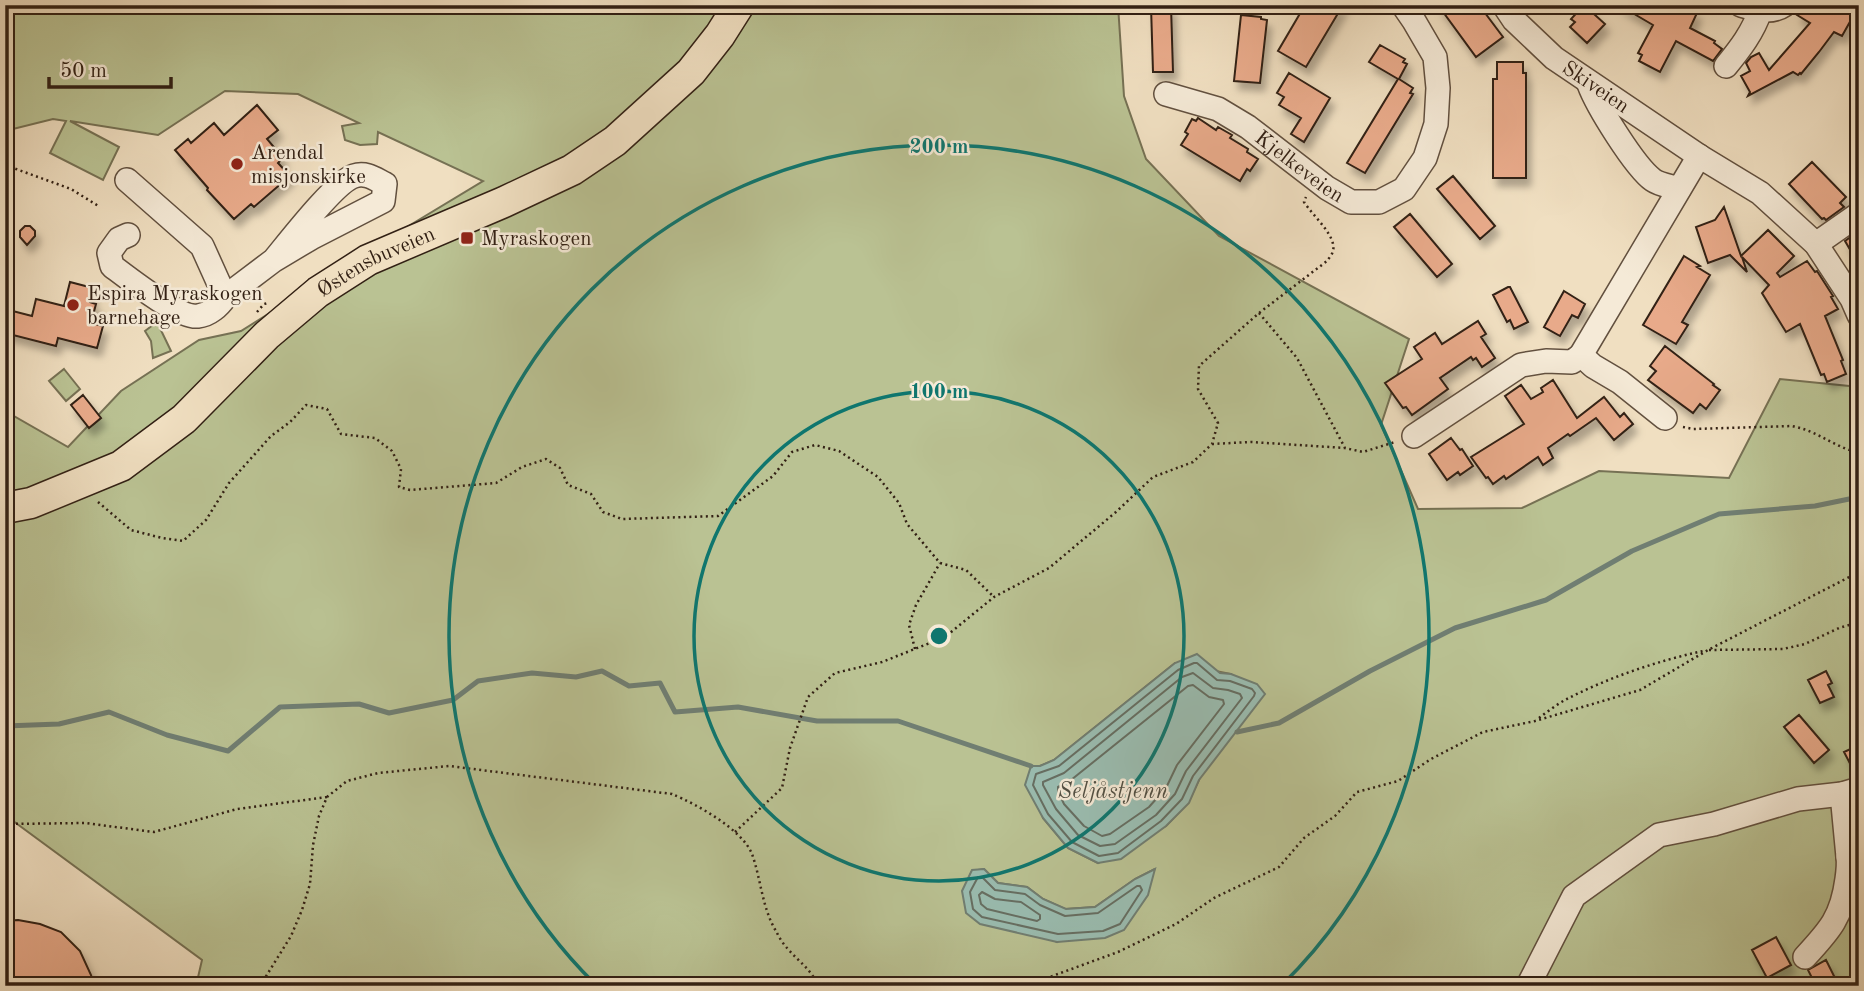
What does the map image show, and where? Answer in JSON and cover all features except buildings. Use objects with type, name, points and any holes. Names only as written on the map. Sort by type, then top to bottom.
[{"type":"main road","name":"Østensbuveien","points":[[5,508],[31,503],[121,466],[184,419],[267,335],[318,292],[368,260],[572,170],[615,141],[691,72],[739,5]]},
{"type":"street","name":"Kjelkeveien","points":[[1166,94],[1218,109],[1248,127],[1315,179],[1351,202],[1379,202],[1404,189],[1425,158],[1436,124],[1438,88],[1435,57],[1403,5]]},
{"type":"street","name":"Skiveien","points":[[1504,5],[1514,20],[1555,58],[1699,156],[1760,193],[1816,244],[1852,299],[1859,315]]},
{"type":"street","points":[[1726,66],[1756,24],[1751,8],[1779,9],[1784,5]]},
{"type":"street","points":[[1587,81],[1615,131],[1642,170],[1656,182],[1679,189]]},
{"type":"street","points":[[1414,436],[1521,365],[1546,361],[1572,362],[1581,355],[1699,156]]},
{"type":"street","points":[[128,235],[119,239],[109,253],[112,266],[178,312],[198,317],[219,306],[225,297],[274,260],[383,201],[385,184],[370,175],[355,175],[337,187],[274,260]]},
{"type":"street","points":[[127,180],[202,246],[225,297]]},
{"type":"street","points":[[1816,244],[1859,214]]},
{"type":"street","points":[[1581,355],[1665,418]]},
{"type":"street","points":[[1528,986],[1574,896],[1659,835],[1714,824],[1798,799],[1850,792],[1854,866],[1838,917],[1828,933],[1805,957]]},
{"type":"path","points":[[5,164],[71,189],[100,207]]},
{"type":"path","points":[[735,832],[782,788],[790,748],[808,697],[835,673],[882,662],[945,637],[994,597],[1049,568],[1153,477],[1193,462],[1212,444],[1218,423],[1198,389],[1199,366],[1259,313],[1327,261],[1334,249],[1331,235],[1304,202],[1315,179]]},
{"type":"path","points":[[1259,313],[1297,358],[1345,448]]},
{"type":"path","points":[[85,481],[99,503],[131,530],[183,541],[206,520],[229,483],[271,436],[290,422],[306,405],[327,409],[341,434],[375,438],[393,451],[401,469],[399,488],[410,490],[496,483],[522,467],[546,459],[560,468],[568,485],[591,494],[603,512],[622,519],[677,519],[718,516],[773,476],[792,452],[815,445],[839,451],[878,477],[899,503],[906,524],[940,563],[966,570],[994,597]]},
{"type":"path","points":[[1665,418],[1677,426],[1693,429],[1792,426],[1820,435],[1846,450],[1859,453]]},
{"type":"path","points":[[1212,444],[1251,442],[1345,448],[1363,452],[1414,436]]},
{"type":"path","points":[[915,649],[909,625],[916,605],[940,563]]},
{"type":"path","points":[[1025,986],[1118,953],[1176,924],[1214,898],[1279,867],[1304,838],[1335,816],[1357,792],[1398,781],[1431,759],[1483,732],[1535,721],[1640,690],[1708,650],[1859,572]]},
{"type":"path","points":[[1535,721],[1563,701],[1669,658],[1708,650],[1783,649],[1859,622]]},
{"type":"path","points":[[260,986],[291,936],[302,910],[310,884],[313,845],[319,816],[327,797],[347,781],[378,772],[449,766],[672,794],[697,805],[735,832],[751,852],[774,928],[787,948],[814,975],[818,986]]},
{"type":"path","points":[[5,824],[85,822],[155,832],[237,809],[327,797]]},
{"type":"green space","points":[[5,5],[1118,5],[1124,96],[1146,159],[1219,236],[1409,339],[1381,425],[1418,509],[1522,508],[1599,471],[1729,478],[1780,379],[1859,387],[1859,986],[196,986],[202,960],[5,815],[5,411],[68,447],[121,391],[199,340],[241,331],[483,181],[378,132],[377,144],[360,145],[345,140],[342,126],[359,123],[298,94],[225,91],[158,135],[70,121],[119,147],[103,180],[50,153],[66,121],[53,119],[5,131]],"holes":[[[1175,663],[1231,674],[1199,780],[1188,803],[1166,826],[1098,863],[1068,848],[1043,818],[1031,766],[1040,766],[1054,760]],[[984,869],[998,883],[1027,887],[1043,899],[1065,909],[1095,907],[1135,879],[1155,869],[1057,942],[963,891],[972,871]]]},
{"type":"green space","points":[[157,322],[171,351],[153,358],[151,341],[145,331]]},
{"type":"green space","points":[[64,369],[80,389],[66,401],[49,381]]},
{"type":"water","name":"Seljåstjenn","points":[[1197,654],[1220,673],[1231,674],[1257,684],[1265,694],[1199,780],[1189,803],[1166,826],[1121,859],[1098,863],[1068,848],[1043,818],[1025,785],[1031,766],[1040,766],[1054,760],[1175,663]]},
{"type":"water","points":[[984,869],[998,883],[1027,887],[1043,899],[1066,909],[1095,907],[1135,879],[1155,869],[1148,895],[1124,930],[1105,938],[1057,942],[980,924],[966,913],[962,891],[972,870]]},
{"type":"waterway","points":[[1237,732],[1279,723],[1370,671],[1455,628],[1546,600],[1632,551],[1719,514],[1815,506],[1859,497]]},
{"type":"waterway","points":[[5,726],[59,724],[109,712],[167,735],[228,751],[280,707],[359,704],[389,713],[453,700],[478,681],[532,673],[576,677],[602,671],[629,686],[660,683],[675,712],[738,707],[817,721],[898,721],[1031,766]]},
{"type":"place","name":"Arendal misjonskirke","points":[[237,164]]},
{"type":"place","name":"Myraskogen","points":[[467,238]]},
{"type":"place","name":"Espira Myraskogen barnehage","points":[[73,305]]}]
